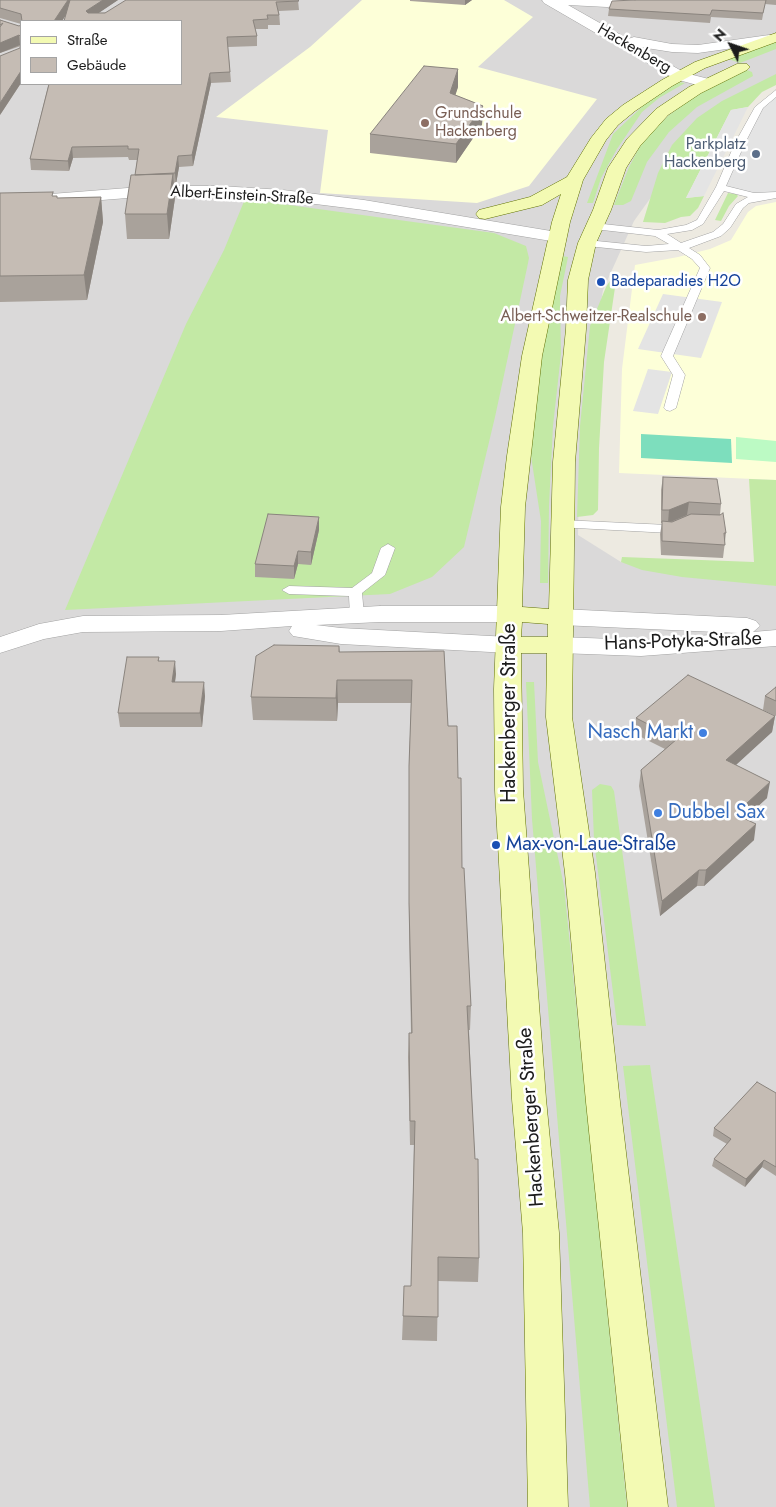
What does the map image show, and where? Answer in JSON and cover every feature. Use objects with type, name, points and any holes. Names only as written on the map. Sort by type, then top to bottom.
[{"type":"street","points":[[550,0],[607,3],[653,0]]},
{"type":"street","name":"Hackenberg","points":[[550,0],[680,76],[708,83]]},
{"type":"street","name":"Hackenberg","points":[[588,23],[700,65],[728,73]]},
{"type":"street","name":"Hackenberg","points":[[634,41],[672,48],[698,49],[772,38]]},
{"type":"street","name":"Hackenberger Straße","points":[[548,1507],[541,1232],[529,1099],[509,790],[507,689],[513,507],[532,356],[559,230],[574,180],[599,138],[612,122],[638,100],[700,65],[772,38]]},
{"type":"street","points":[[648,1507],[604,1112],[580,872],[561,735],[559,698],[564,462],[576,329],[578,280],[590,234],[617,168],[633,143],[662,112],[708,83],[754,63]]},
{"type":"street","points":[[485,214],[536,200],[574,180]]},
{"type":"street","name":"Albert-Einstein-Straße","points":[[0,203],[154,191],[202,190],[364,205],[559,230]]},
{"type":"street","name":"Albert-Einstein-Straße","points":[[364,205],[485,214],[559,230]]},
{"type":"street","points":[[559,230],[590,234]]},
{"type":"street","points":[[221,623],[356,604],[510,614],[560,631]]},
{"type":"street","points":[[0,645],[39,632],[83,624],[221,623],[341,636],[509,645],[560,631]]},
{"type":"street","name":"Hans-Potyka-Straße","points":[[560,631],[776,627]]},
{"type":"street","name":"Hans-Potyka-Straße","points":[[560,631],[640,648],[776,638]]},
{"type":"lane","points":[[590,234],[658,233],[680,230],[696,225],[707,213],[721,187],[740,142],[759,107],[776,93]]},
{"type":"lane","points":[[721,187],[754,196],[776,195]]},
{"type":"lane","points":[[590,234],[646,249],[683,247],[717,234],[727,226],[739,206],[746,201],[765,196]]},
{"type":"lane","points":[[658,233],[683,247],[696,257],[705,268],[667,356],[679,375],[670,408]]},
{"type":"lane","points":[[562,524],[670,529],[687,521],[695,521]]},
{"type":"lane","points":[[289,590],[356,604],[378,575],[388,548]]},
{"type":"shaded area","points":[[0,0],[776,0],[776,81],[703,125],[634,221],[603,290],[589,374],[579,476],[578,535],[621,562],[776,586],[776,1507],[0,1507]]},
{"type":"shaded area","name":"Grundschule Hackenberg","points":[[362,0],[504,0],[533,17],[478,67],[597,99],[529,186],[477,203],[320,193],[328,130],[216,117],[310,47]]},
{"type":"shaded area","name":"Parkplatz Hackenberg","points":[[776,93],[776,195],[765,196],[721,187],[751,121]]},
{"type":"shaded area","points":[[748,107],[704,196],[686,198],[731,110]]},
{"type":"shaded area","name":"Albert-Schweitzer-Realschule","points":[[776,202],[776,480],[619,473],[622,369],[635,265],[710,249],[731,240],[748,212],[756,206]]},
{"type":"shaded area","points":[[663,294],[722,302],[701,358],[638,349]]},
{"type":"shaded area","points":[[648,369],[672,372],[658,414],[633,411]]},
{"type":"green space","points":[[776,41],[776,49],[740,63],[728,59]]},
{"type":"green space","points":[[747,70],[752,72],[753,76],[697,107],[669,132],[647,162],[631,201],[623,205],[614,205],[629,167],[639,148],[650,134],[668,116],[687,102],[713,86]]},
{"type":"green space","points":[[776,74],[776,85],[762,92],[748,107],[731,110],[686,198],[704,196],[698,208],[690,216],[665,223],[643,222],[658,173],[672,145],[697,118],[722,101]]},
{"type":"green space","points":[[679,82],[685,83],[659,98],[642,112],[617,149],[601,178],[593,203],[587,203],[613,134],[645,104]]},
{"type":"green space","points":[[728,193],[738,196],[729,206],[721,221],[715,220]]},
{"type":"green space","points":[[245,199],[494,233],[526,246],[529,258],[527,268],[495,417],[464,547],[432,577],[390,594],[65,610],[186,324],[224,250]]},
{"type":"green space","points":[[562,256],[568,257],[560,296],[561,354],[553,426],[548,583],[540,583],[541,521],[531,456],[538,380]]},
{"type":"green space","points":[[615,273],[617,274],[604,362],[599,448],[598,510],[593,515],[577,517],[580,426],[590,326],[606,287]]},
{"type":"green space","points":[[641,434],[731,439],[732,463],[641,458]]},
{"type":"green space","points":[[736,437],[776,441],[776,462],[736,459]]},
{"type":"green space","points":[[749,479],[776,480],[776,586],[682,577],[642,570],[621,562],[622,557],[754,562]]},
{"type":"green space","points":[[526,682],[534,682],[538,762],[564,886],[627,1507],[590,1507],[532,819]]},
{"type":"green space","points":[[600,784],[611,786],[614,791],[646,1026],[617,1025],[594,840],[592,790]]},
{"type":"green space","points":[[650,1065],[715,1507],[677,1507],[623,1066]]},
{"type":"building","points":[[0,0],[68,0],[55,20],[22,20],[21,14],[0,8]]},
{"type":"building","points":[[70,0],[103,0],[86,11],[88,13],[105,13],[126,0],[299,1],[276,2],[279,15],[267,15],[268,19],[253,20],[257,36],[227,37],[230,72],[210,73],[192,155],[178,156],[175,173],[135,175],[139,149],[128,149],[128,146],[72,147],[68,161],[30,159],[49,85],[182,85],[182,20],[64,20]]},
{"type":"building","points":[[766,0],[763,13],[712,10],[710,15],[609,9],[612,1]]},
{"type":"building","points":[[0,20],[20,26],[20,36],[0,43],[0,27],[3,23],[0,25]]},
{"type":"building","points":[[20,48],[20,73],[0,103],[0,56]]},
{"type":"building","points":[[424,66],[458,69],[450,93],[483,106],[456,144],[370,134]]},
{"type":"building","points":[[173,174],[167,214],[125,214],[131,175]]},
{"type":"building","points":[[53,192],[52,196],[57,196],[57,198],[101,197],[84,275],[0,276],[0,193]]},
{"type":"building","points":[[663,477],[717,479],[721,504],[689,502],[669,510],[662,510]]},
{"type":"building","points":[[723,513],[726,533],[724,533],[725,545],[662,541],[662,521],[672,522],[691,514],[720,515]]},
{"type":"building","points":[[268,514],[319,517],[311,552],[298,551],[294,566],[255,564]]},
{"type":"building","points":[[274,645],[339,646],[339,652],[444,651],[448,726],[457,726],[458,778],[461,778],[462,868],[464,868],[471,1006],[467,1006],[475,1159],[478,1159],[479,1258],[438,1257],[438,1317],[403,1316],[404,1286],[411,1286],[415,1121],[410,1121],[409,1033],[412,1033],[409,903],[409,766],[412,680],[337,680],[336,698],[251,697],[256,656]]},
{"type":"building","points":[[127,657],[159,657],[158,661],[175,661],[172,682],[204,682],[200,713],[118,713]]},
{"type":"building","points":[[688,675],[775,716],[726,760],[770,782],[735,814],[756,824],[706,870],[699,870],[662,901],[641,770],[677,739],[636,718]]},
{"type":"building","points":[[776,687],[776,701],[765,696]]},
{"type":"building","points":[[757,1082],[776,1093],[776,1167],[764,1160],[746,1179],[714,1159],[731,1139],[714,1128]]},
{"type":"place","name":"Grundschule Hackenberg","points":[[425,123]]},
{"type":"place","name":"Parkplatz Hackenberg","points":[[756,154]]},
{"type":"place","name":"Badeparadies H2O","points":[[601,282]]},
{"type":"place","name":"Albert-Schweitzer-Realschule","points":[[702,317]]},
{"type":"place","name":"Nasch Markt","points":[[703,733]]},
{"type":"place","name":"Dubbel Sax","points":[[658,813]]},
{"type":"place","name":"Max-von-Laue-Straße","points":[[496,845]]}]
